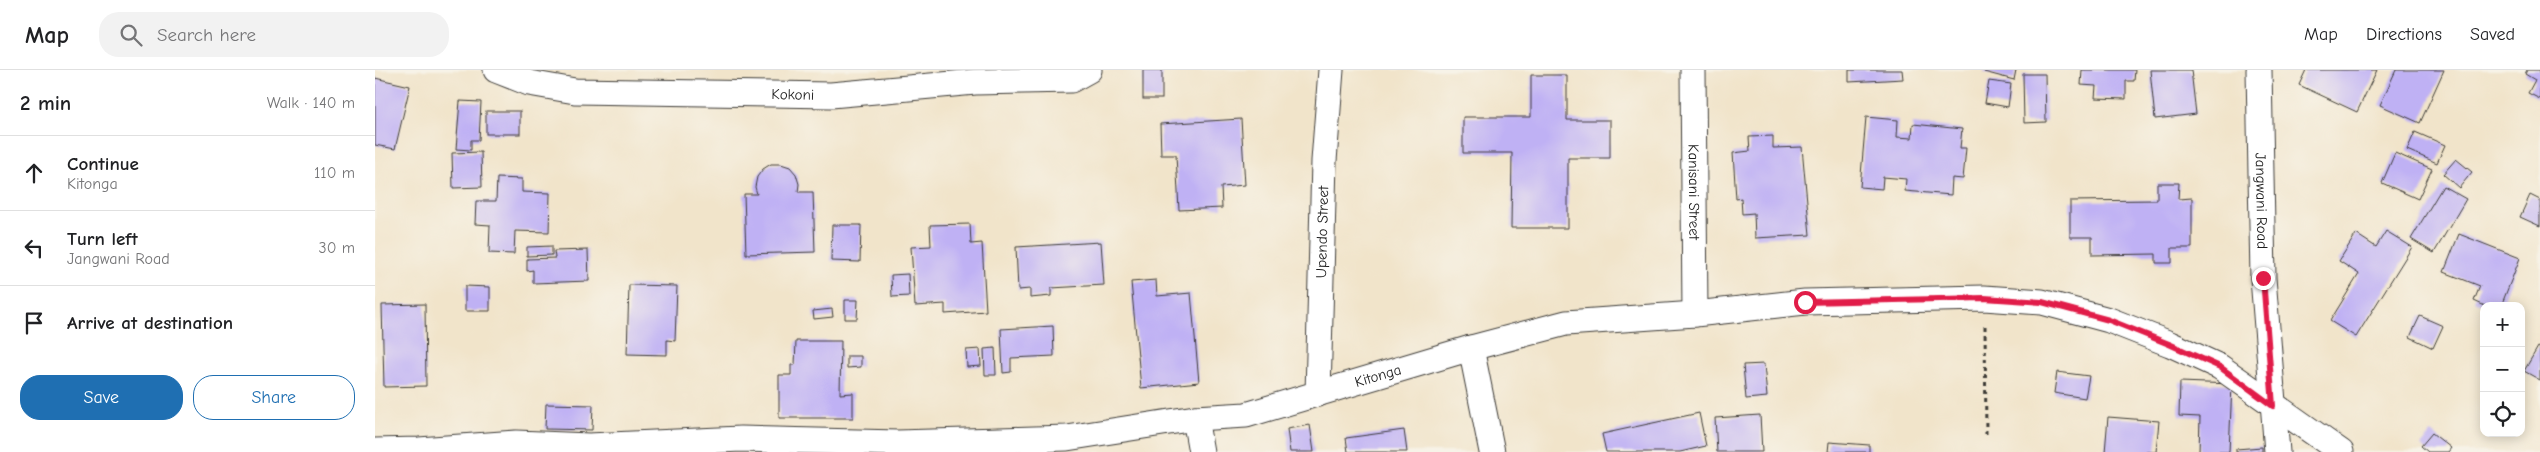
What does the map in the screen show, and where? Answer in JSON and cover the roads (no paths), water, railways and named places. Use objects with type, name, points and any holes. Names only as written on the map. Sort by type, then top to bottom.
[{"type":"street","name":"Kokoni","points":[[496,70],[529,83],[575,91],[831,95],[975,82],[1071,80],[1089,70]]},
{"type":"street","name":"Upendo Street","points":[[1318,394],[1324,161],[1331,70]]},
{"type":"street","name":"Kanisani Street","points":[[1693,70],[1695,314]]},
{"type":"street","name":"Jangwani Road","points":[[2259,70],[2263,278],[2277,452]]},
{"type":"street","name":"Kitonga","points":[[375,451],[516,443],[599,446],[741,439],[899,448],[1067,438],[1195,418],[1246,415],[1471,348],[1566,324],[1695,314],[1805,302],[1984,298],[2042,302],[2109,320],[2220,367],[2341,452]]},
{"type":"street","points":[[1471,348],[1491,452]]},
{"type":"street","points":[[1195,418],[1201,452]]}]
